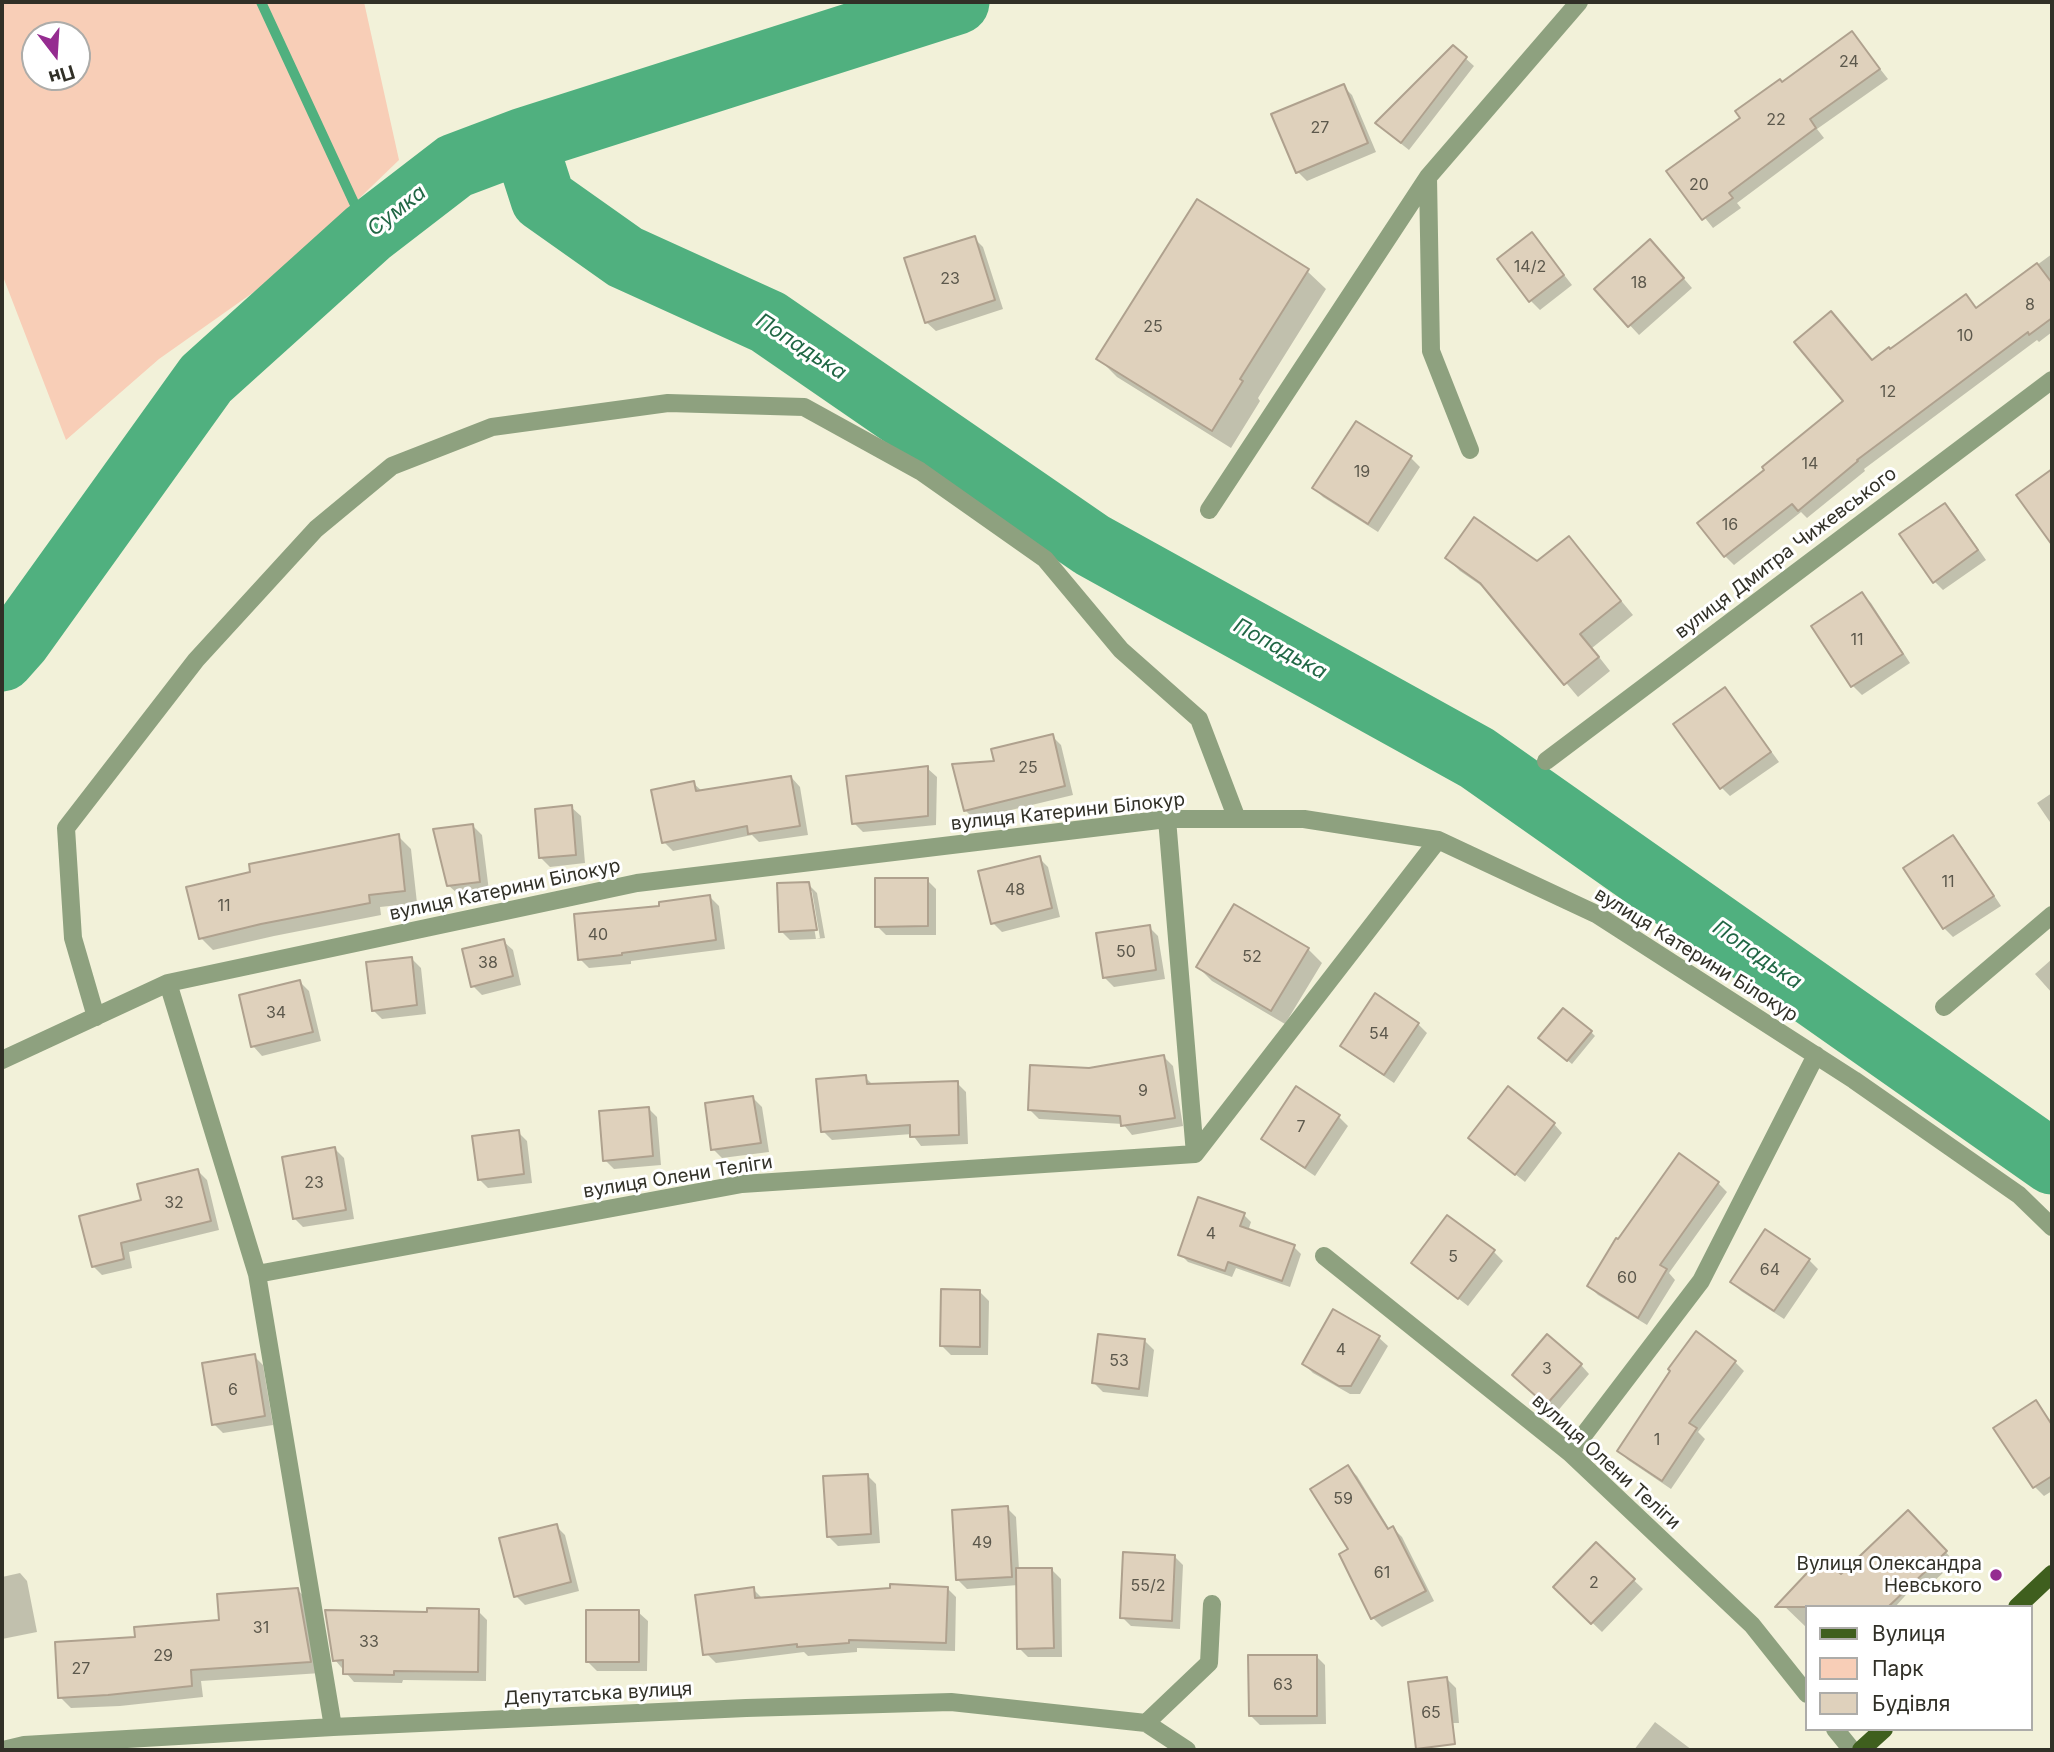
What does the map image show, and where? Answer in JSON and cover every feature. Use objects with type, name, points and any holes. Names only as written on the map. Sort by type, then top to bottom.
[{"type":"main road","points":[[2019,1605],[2052,1574]]},
{"type":"main road","points":[[1861,1750],[1882,1731]]},
{"type":"street","points":[[1209,510],[1428,177],[1579,2]]},
{"type":"street","points":[[1428,177],[1431,351],[1470,450]]},
{"type":"street","name":"вулиця Дмитра Чижевського","points":[[1546,761],[2052,380]]},
{"type":"street","points":[[96,1017],[73,938],[66,828],[196,660],[316,529],[392,466],[492,427],[668,403],[804,407],[920,471],[1045,559],[1121,650],[1199,719],[1237,819]]},
{"type":"street","name":"вулиця Катерини Білокур","points":[[2,1060],[168,983],[637,883],[1167,819],[1304,818],[1438,840],[1596,914],[1816,1055],[2019,1195],[2052,1227]]},
{"type":"street","points":[[1167,819],[1195,1154]]},
{"type":"street","points":[[1195,1154],[1438,840]]},
{"type":"street","points":[[1944,1007],[2052,915]]},
{"type":"street","points":[[168,983],[257,1274],[333,1727]]},
{"type":"street","points":[[1570,1453],[1701,1281],[1816,1055]]},
{"type":"street","name":"вулиця Олени Теліги","points":[[257,1274],[742,1184],[1195,1154]]},
{"type":"street","name":"вулиця Олени Теліги","points":[[1324,1256],[1570,1453],[1752,1625],[1806,1693]]},
{"type":"street","points":[[1146,1723],[1209,1664],[1212,1604]]},
{"type":"street","name":"Депутатська вулиця","points":[[3,1750],[24,1745],[333,1727],[746,1708],[951,1702],[1146,1723],[1187,1750]]},
{"type":"street","points":[[1837,1731],[1852,1750]]},
{"type":"green space","points":[[2,2],[364,2],[399,160],[285,270],[159,359],[66,440],[2,274]]},
{"type":"building","points":[[1852,31],[1880,69],[1810,119],[1816,128],[1729,193],[1733,198],[1702,220],[1666,171],[1740,118],[1735,111],[1780,79],[1782,82]]},
{"type":"building","points":[[1453,45],[1467,57],[1401,143],[1375,123]]},
{"type":"building","points":[[1344,84],[1368,143],[1296,173],[1271,114]]},
{"type":"building","points":[[1197,199],[1309,269],[1240,379],[1243,381],[1212,431],[1096,359]]},
{"type":"building","points":[[1532,232],[1564,275],[1529,302],[1497,259]]},
{"type":"building","points":[[975,236],[995,300],[925,323],[904,258]]},
{"type":"building","points":[[1650,239],[1684,278],[1628,327],[1594,289]]},
{"type":"building","points":[[2037,263],[2052,283],[2052,318],[2029,335],[2028,332],[1857,460],[1798,511],[1792,504],[1724,557],[1697,523],[1764,470],[1762,467],[1843,401],[1794,342],[1831,311],[1872,360],[1966,294],[1976,308]]},
{"type":"building","points":[[1356,421],[1412,456],[1368,524],[1312,488]]},
{"type":"building","points":[[2052,469],[2052,545],[2016,495]]},
{"type":"building","points":[[1945,503],[1978,550],[1933,583],[1899,534]]},
{"type":"building","points":[[1474,517],[1537,561],[1569,536],[1621,601],[1580,634],[1599,657],[1564,685],[1480,583],[1445,558]]},
{"type":"building","points":[[1862,592],[1903,654],[1851,687],[1811,626]]},
{"type":"building","points":[[1725,687],[1771,752],[1720,789],[1673,724]]},
{"type":"building","points":[[1053,734],[1065,786],[964,811],[952,764],[994,761],[991,749]]},
{"type":"building","points":[[928,766],[928,816],[852,824],[846,776]]},
{"type":"building","points":[[791,776],[800,826],[748,834],[747,826],[662,843],[651,790],[694,781],[696,791]]},
{"type":"building","points":[[572,805],[576,855],[539,858],[535,809]]},
{"type":"building","points":[[473,824],[480,882],[447,886],[433,829]]},
{"type":"building","points":[[399,834],[405,891],[369,895],[370,903],[199,939],[186,887],[250,872],[249,864]]},
{"type":"building","points":[[1953,835],[1994,896],[1943,929],[1903,868]]},
{"type":"building","points":[[1040,856],[1052,908],[991,924],[978,871]]},
{"type":"building","points":[[875,878],[928,878],[928,926],[875,927]]},
{"type":"building","points":[[809,882],[817,930],[779,932],[777,883]]},
{"type":"building","points":[[710,895],[716,940],[578,960],[574,914],[659,906],[659,902]]},
{"type":"building","points":[[1234,904],[1309,948],[1271,1011],[1196,967]]},
{"type":"building","points":[[1150,925],[1156,970],[1103,978],[1096,933]]},
{"type":"building","points":[[504,939],[513,976],[471,987],[462,949]]},
{"type":"building","points":[[412,957],[417,1005],[372,1011],[366,962]]},
{"type":"building","points":[[300,980],[313,1032],[251,1047],[239,995]]},
{"type":"building","points":[[1375,993],[1419,1023],[1384,1075],[1340,1046]]},
{"type":"building","points":[[1563,1008],[1592,1031],[1567,1061],[1538,1038]]},
{"type":"building","points":[[1164,1055],[1175,1118],[1121,1126],[1120,1116],[1028,1110],[1030,1065],[1089,1068]]},
{"type":"building","points":[[866,1075],[867,1084],[958,1081],[959,1135],[910,1137],[910,1125],[821,1132],[816,1079]]},
{"type":"building","points":[[1296,1086],[1340,1115],[1305,1168],[1261,1139]]},
{"type":"building","points":[[1508,1086],[1555,1123],[1515,1175],[1468,1138]]},
{"type":"building","points":[[753,1096],[761,1143],[711,1150],[705,1103]]},
{"type":"building","points":[[649,1107],[653,1156],[603,1161],[599,1111]]},
{"type":"building","points":[[519,1130],[524,1174],[478,1180],[472,1136]]},
{"type":"building","points":[[335,1147],[346,1210],[293,1219],[282,1157]]},
{"type":"building","points":[[1679,1153],[1719,1182],[1660,1265],[1667,1269],[1638,1318],[1587,1286],[1616,1238],[1618,1239]]},
{"type":"building","points":[[198,1169],[211,1221],[121,1243],[124,1259],[92,1267],[79,1216],[141,1200],[137,1184]]},
{"type":"building","points":[[1198,1197],[1245,1213],[1240,1226],[1295,1245],[1282,1281],[1228,1262],[1225,1271],[1178,1255]]},
{"type":"building","points":[[1447,1215],[1495,1250],[1458,1299],[1411,1263]]},
{"type":"building","points":[[1765,1229],[1810,1259],[1774,1311],[1730,1282]]},
{"type":"building","points":[[941,1289],[980,1290],[980,1347],[940,1346]]},
{"type":"building","points":[[1333,1309],[1380,1336],[1351,1386],[1339,1386],[1302,1364]]},
{"type":"building","points":[[1696,1331],[1736,1361],[1689,1423],[1697,1428],[1662,1481],[1617,1451],[1670,1371],[1668,1369]]},
{"type":"building","points":[[1098,1334],[1145,1339],[1139,1389],[1092,1383]]},
{"type":"building","points":[[1547,1334],[1582,1364],[1546,1405],[1512,1375]]},
{"type":"building","points":[[255,1354],[265,1416],[212,1425],[202,1363]]},
{"type":"building","points":[[2036,1400],[2052,1425],[2052,1476],[2033,1488],[1993,1428]]},
{"type":"building","points":[[1348,1465],[1388,1529],[1393,1526],[1426,1591],[1371,1619],[1339,1554],[1348,1549],[1310,1489]]},
{"type":"building","points":[[868,1474],[871,1534],[827,1537],[823,1476]]},
{"type":"building","points":[[1008,1506],[1012,1577],[956,1580],[952,1510]]},
{"type":"building","points":[[1908,1510],[1947,1551],[1890,1605],[1775,1607],[1822,1557],[1841,1574]]},
{"type":"building","points":[[557,1524],[571,1582],[514,1597],[499,1538]]},
{"type":"building","points":[[1596,1542],[1635,1579],[1591,1624],[1553,1587]]},
{"type":"building","points":[[1123,1552],[1175,1555],[1172,1621],[1120,1618]]},
{"type":"building","points":[[1016,1568],[1052,1568],[1054,1648],[1017,1649]]},
{"type":"building","points":[[890,1584],[948,1587],[946,1643],[849,1640],[849,1643],[797,1647],[797,1644],[703,1655],[695,1595],[754,1587],[755,1598],[890,1588]]},
{"type":"building","points":[[298,1588],[311,1662],[191,1670],[192,1686],[58,1698],[55,1642],[135,1637],[134,1627],[219,1620],[217,1594]]},
{"type":"building","points":[[427,1608],[479,1609],[478,1672],[394,1671],[394,1675],[343,1674],[343,1660],[333,1661],[325,1610],[427,1612]]},
{"type":"building","points":[[586,1610],[639,1610],[639,1662],[586,1662]]},
{"type":"building","points":[[1248,1655],[1317,1655],[1317,1716],[1249,1716]]},
{"type":"building","points":[[1447,1677],[1455,1744],[1416,1749],[1408,1682]]},
{"type":"waterway","points":[[261,2],[368,233]]},
{"type":"waterway","name":"Сумка","points":[[2,659],[18,641],[206,379],[368,233],[455,166],[524,140],[957,2]]},
{"type":"waterway","name":"Попадька","points":[[524,140],[543,199],[625,257],[768,322],[1092,545],[1477,758],[2052,1162]]},
{"type":"place","name":"Вулиця Олександра Невського","points":[[1996,1575]]}]
